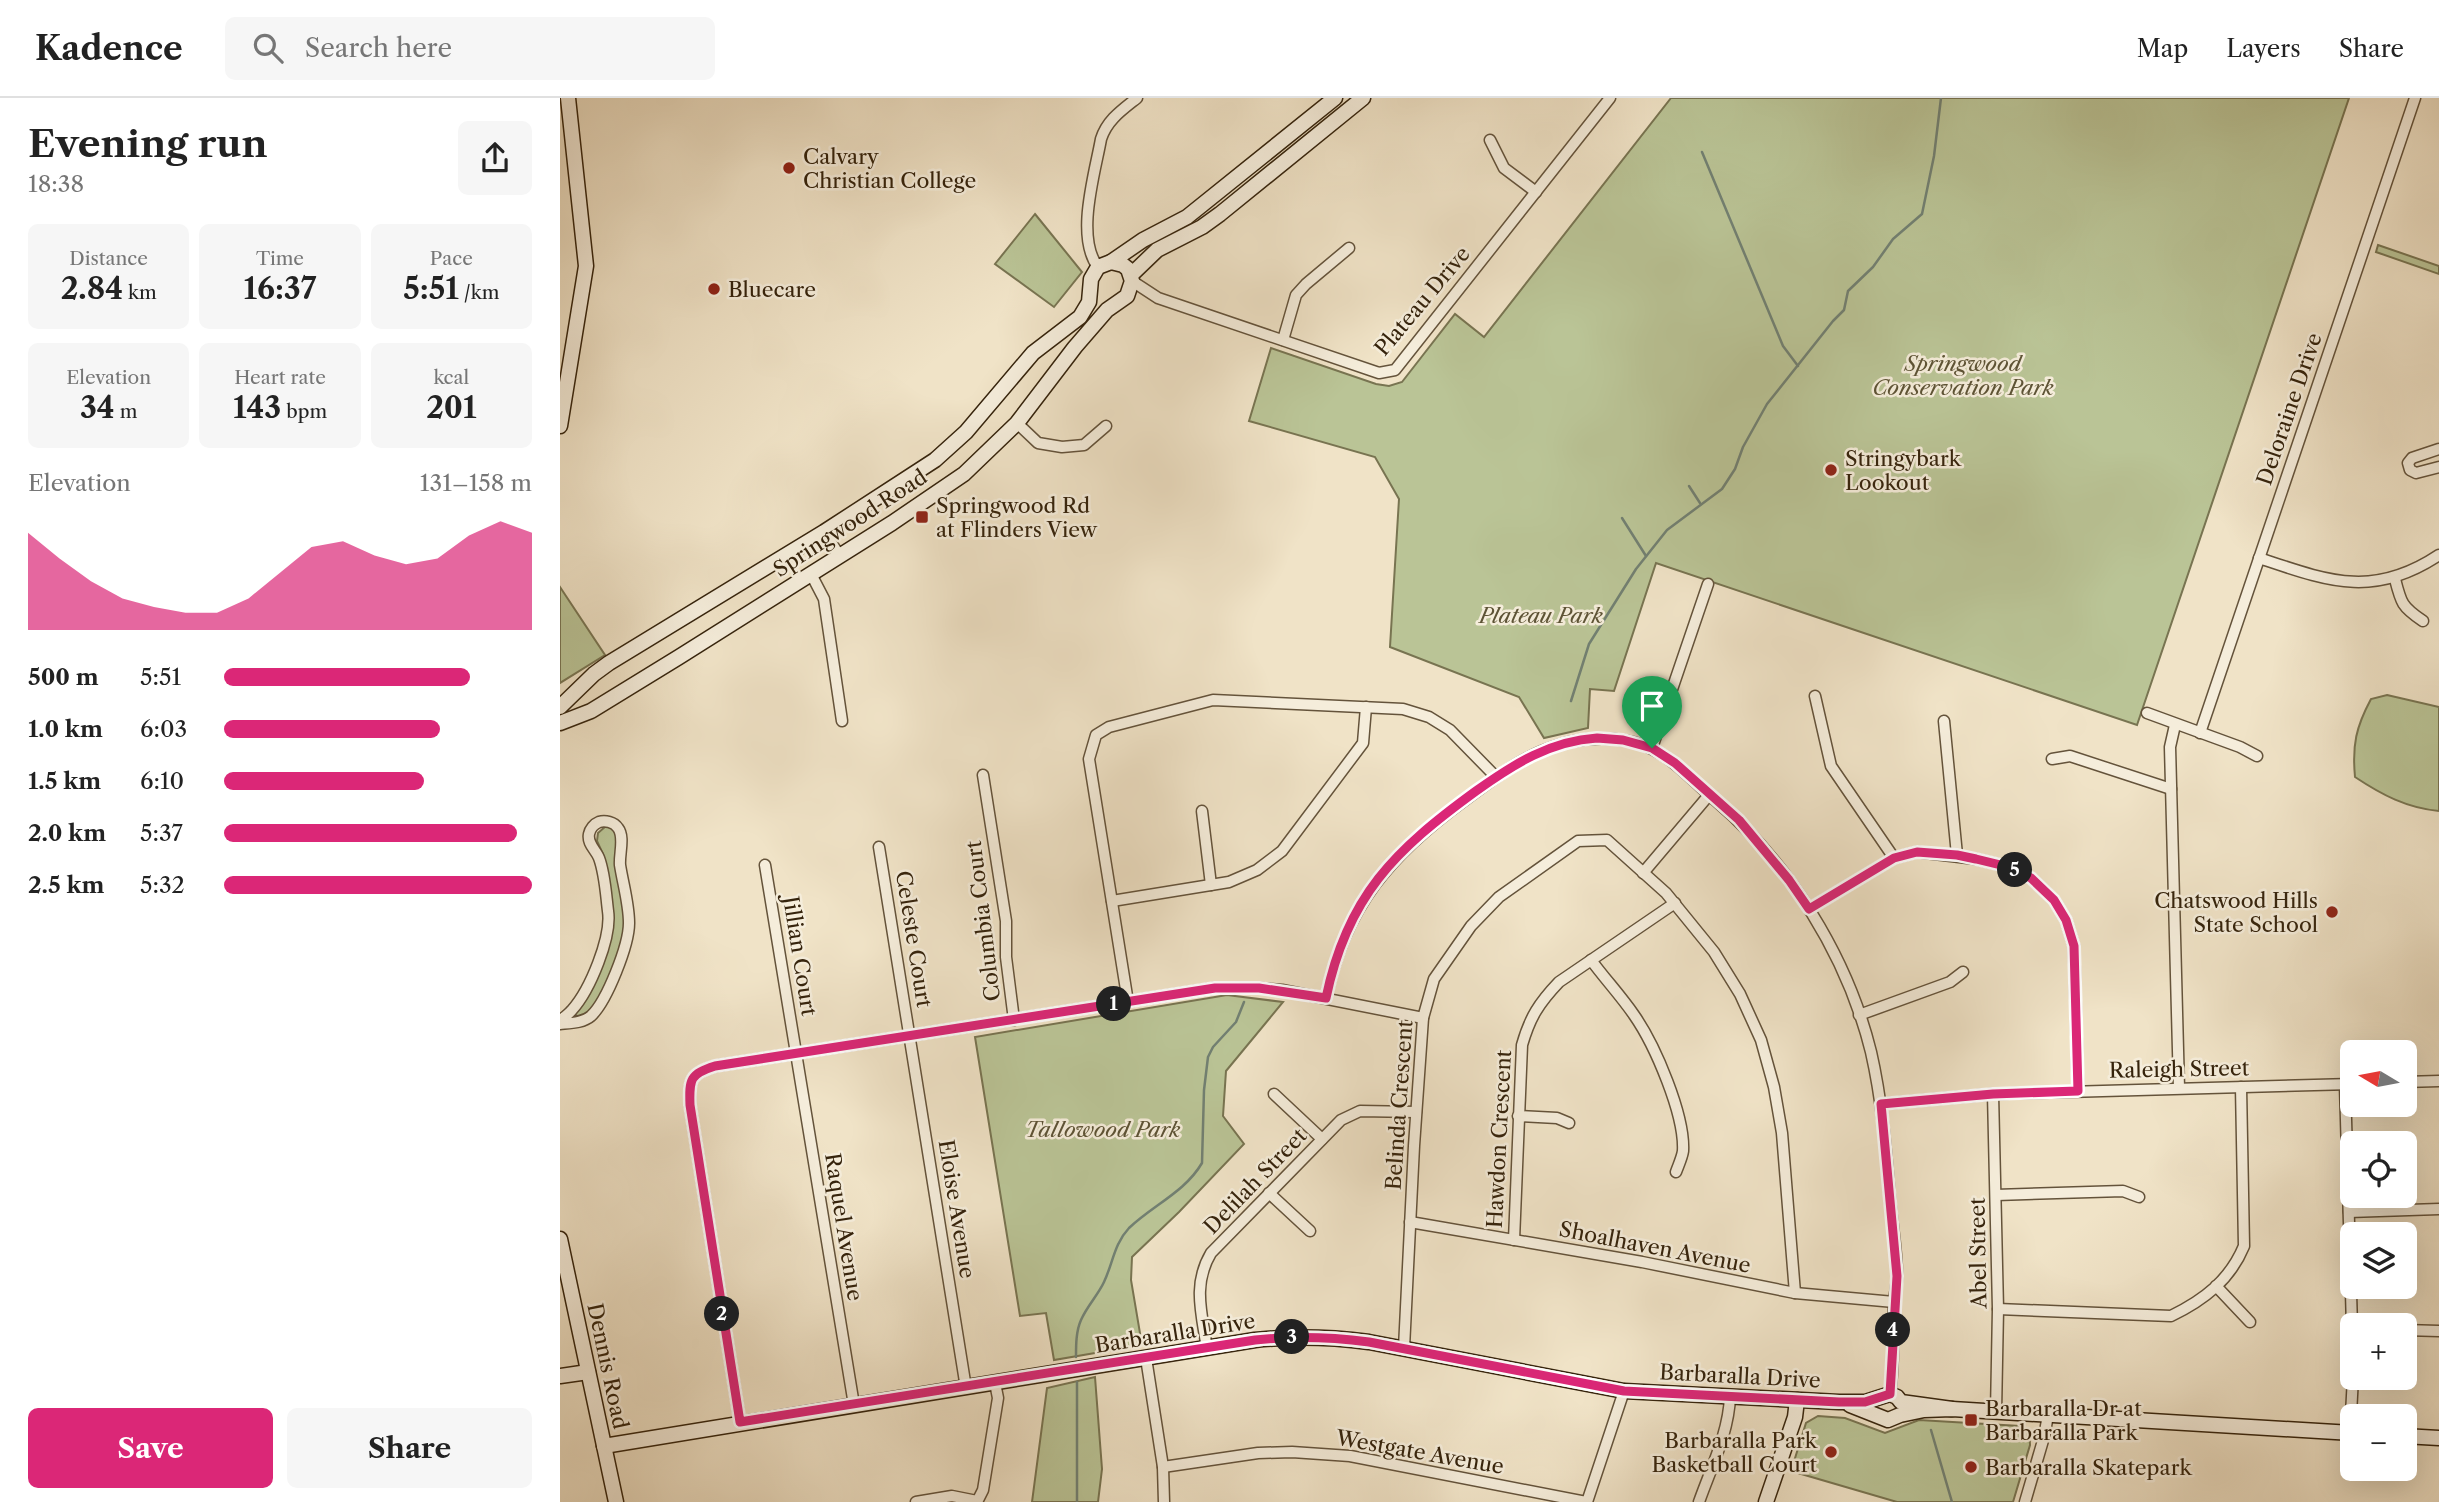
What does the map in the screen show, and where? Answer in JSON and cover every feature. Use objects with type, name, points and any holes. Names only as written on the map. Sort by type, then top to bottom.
[{"type":"street","points":[[560,426],[586,266],[565,119],[568,98]]},
{"type":"street","points":[[1132,278],[1123,265],[1104,264],[1089,251],[1087,225],[1104,129],[1112,118],[1137,98]]},
{"type":"street","points":[[1335,98],[1187,217],[1143,240],[1093,272],[1091,285],[1098,298],[1104,301],[1122,299],[1132,278],[1157,250],[1202,227],[1220,214],[1363,98]]},
{"type":"street","name":"Plateau Drive","points":[[1132,278],[1158,298],[1379,373],[1395,370],[1610,98]]},
{"type":"street","name":"Deloraine Drive","points":[[2200,733],[2414,98]]},
{"type":"street","points":[[1490,140],[1504,168],[1535,192]]},
{"type":"street","points":[[1283,340],[1296,295],[1349,248]]},
{"type":"street","name":"Springwood Road","points":[[560,707],[609,663],[904,482],[954,444],[1033,353],[1080,317],[1089,302],[1091,285]]},
{"type":"street","name":"Plateau Drive","points":[[1122,299],[1158,298]]},
{"type":"street","name":"Springwood Road","points":[[560,723],[591,711],[840,556],[964,474],[1017,423],[1075,347],[1107,310],[1122,299]]},
{"type":"street","points":[[1017,423],[1038,443],[1062,447],[1084,445],[1106,426]]},
{"type":"street","points":[[2439,449],[2412,458],[2408,463],[2410,470],[2416,473],[2439,467]]},
{"type":"street","points":[[824,532],[840,556]]},
{"type":"street","points":[[2259,558],[2316,578],[2343,583],[2395,579],[2439,555]]},
{"type":"street","points":[[811,574],[824,599],[842,721]]},
{"type":"street","points":[[2395,579],[2401,603],[2407,611],[2423,621]]},
{"type":"street","points":[[1652,748],[1708,584]]},
{"type":"street","points":[[560,699],[581,688]]},
{"type":"street","points":[[1815,696],[1831,766],[1894,858]]},
{"type":"street","points":[[1128,1002],[1089,759],[1097,735],[1109,727],[1213,701],[1404,709],[1429,717],[1450,730],[1496,777]]},
{"type":"street","points":[[1112,901],[1229,882],[1257,870],[1282,851],[1363,743],[1366,707]]},
{"type":"street","points":[[2147,713],[2240,747],[2257,756]]},
{"type":"street","points":[[1944,721],[1957,855]]},
{"type":"street","points":[[2175,725],[2170,747],[2179,1088]]},
{"type":"street","points":[[1326,998],[1338,952],[1366,895],[1383,871],[1425,829],[1496,777],[1544,749],[1578,739],[1623,740],[1652,748],[1675,763],[1739,820],[1789,880],[1809,909],[1835,957],[1859,1015],[1870,1049],[1881,1104],[1897,1276],[1894,1302],[1893,1402]]},
{"type":"street","points":[[2052,759],[2070,756],[2171,789]]},
{"type":"street","name":"Columbia Court","points":[[983,775],[1006,920],[1006,957],[1014,1020]]},
{"type":"street","points":[[1643,873],[1709,795]]},
{"type":"street","points":[[1202,811],[1211,885]]},
{"type":"street","points":[[609,822],[620,830],[620,863],[629,924],[627,936],[606,992],[594,1012],[585,1020],[560,1022],[572,1010],[592,978],[606,938],[609,915],[599,858],[589,842],[589,835],[594,825],[609,822]]},
{"type":"street","name":"Belinda Crescent","points":[[1404,1348],[1423,1017],[1434,979],[1471,926],[1499,897],[1578,841],[1607,840],[1675,903],[1714,953],[1740,994],[1761,1040],[1783,1133],[1795,1293]]},
{"type":"street","name":"Celeste Court","points":[[879,847],[910,1037]]},
{"type":"street","points":[[1809,909],[1894,858],[1917,852],[1957,855],[2009,867],[2031,878],[2054,900],[2066,920],[2074,946],[2078,1091]]},
{"type":"street","name":"Jillian Court","points":[[765,864],[797,1054]]},
{"type":"street","name":"Hawdon Crescent","points":[[1514,1240],[1522,1045],[1530,1019],[1544,997],[1559,982],[1675,903]]},
{"type":"street","points":[[1591,960],[1635,1017],[1657,1058],[1679,1124],[1683,1152],[1676,1172]]},
{"type":"street","points":[[1859,1015],[1950,982],[1963,972]]},
{"type":"street","points":[[740,1422],[690,1105],[689,1088],[693,1076],[700,1071],[715,1066],[1215,988],[1271,989],[1423,1017]]},
{"type":"street","name":"Eloise Avenue","points":[[910,1037],[966,1388]]},
{"type":"street","name":"Raquel Avenue","points":[[797,1054],[854,1405]]},
{"type":"street","points":[[2417,1082],[2439,1081]]},
{"type":"street","name":"Raleigh Street","points":[[1881,1104],[1993,1094],[2340,1085]]},
{"type":"street","points":[[1998,1309],[2171,1316],[2190,1307],[2216,1286],[2236,1266],[2244,1246],[2241,1087]]},
{"type":"street","points":[[1274,1094],[1322,1139]]},
{"type":"street","name":"Abel Street","points":[[1993,1094],[1998,1309],[1996,1412]]},
{"type":"street","name":"Delilah Street","points":[[1207,1349],[1199,1283],[1211,1253],[1341,1120],[1360,1111],[1416,1112]]},
{"type":"street","points":[[1518,1116],[1557,1118],[1569,1123]]},
{"type":"street","points":[[2348,1117],[2352,1313]]},
{"type":"street","points":[[1996,1195],[2123,1191],[2139,1197]]},
{"type":"street","points":[[1269,1194],[1310,1231]]},
{"type":"street","points":[[2349,1212],[2439,1209]]},
{"type":"street","name":"Shoalhaven Avenue","points":[[1410,1222],[1642,1262],[1795,1293],[1894,1302]]},
{"type":"street","name":"Dennis Road","points":[[560,1243],[616,1502]]},
{"type":"street","points":[[2216,1286],[2250,1322]]},
{"type":"street","points":[[2417,1330],[2439,1331]]},
{"type":"street","name":"Barbaralla Drive","points":[[604,1446],[740,1422],[1286,1337],[1338,1338],[1404,1348],[1624,1391],[1839,1402],[1893,1402],[1924,1410],[1952,1409],[2340,1432]]},
{"type":"street","points":[[1146,1358],[1163,1467],[1164,1502]]},
{"type":"street","points":[[560,1376],[588,1372]]},
{"type":"street","points":[[916,1502],[952,1496],[977,1501],[983,1490],[998,1398],[995,1383]]},
{"type":"street","points":[[1586,1502],[1624,1391]]},
{"type":"street","points":[[1699,1502],[1726,1424],[1730,1396]]},
{"type":"street","points":[[1766,1502],[1795,1417],[1797,1400]]},
{"type":"street","name":"Barbaralla Drive","points":[[1839,1402],[1893,1420],[1893,1402]]},
{"type":"street","points":[[2025,1502],[2048,1415]]},
{"type":"street","points":[[2417,1437],[2439,1438]]},
{"type":"street","name":"Westgate Avenue","points":[[1163,1467],[1258,1453],[1292,1452],[1350,1456],[1586,1502]]},
{"type":"green space","name":"Springwood Conservation Park","points":[[1671,98],[2349,98],[2137,725],[1656,563],[1614,691],[1590,689],[1588,728],[1544,738],[1519,697],[1390,647],[1399,499],[1375,457],[1249,421],[1271,348],[1389,386],[1402,382],[1455,314],[1484,337]]},
{"type":"green space","points":[[1035,214],[1082,272],[1054,307],[995,264]]},
{"type":"green space","points":[[2378,245],[2439,266],[2439,274],[2376,252]]},
{"type":"green space","points":[[560,587],[605,655],[560,683]]},
{"type":"green space","points":[[2387,695],[2439,707],[2439,811],[2395,800],[2355,777],[2356,736],[2362,718],[2371,699]]},
{"type":"green space","points":[[606,826],[615,828],[625,914],[622,938],[614,967],[601,995],[585,1015],[572,1018],[610,933],[603,854],[597,841],[598,833]]},
{"type":"green space","name":"Tallowood Park","points":[[1227,995],[1283,1002],[1226,1071],[1223,1116],[1244,1144],[1132,1257],[1131,1280],[1142,1345],[1054,1360],[1046,1313],[1020,1316],[975,1037]]},
{"type":"green space","points":[[1095,1377],[1102,1469],[1098,1502],[1032,1502],[1047,1388]]},
{"type":"green space","points":[[1818,1416],[1845,1418],[1885,1433],[1919,1420],[2020,1426],[2028,1434],[2030,1445],[2013,1502],[1897,1502],[1791,1471],[1806,1423]]},
{"type":"waterway","points":[[1571,701],[1589,644],[1636,569],[1667,530],[1722,489],[1735,469],[1743,447],[1767,404],[1844,310],[1848,291],[1873,267],[1893,239],[1922,214],[1934,156],[1941,98]]},
{"type":"waterway","points":[[1702,152],[1783,346],[1798,366]]},
{"type":"waterway","points":[[1689,486],[1700,503]]},
{"type":"waterway","points":[[1622,518],[1646,556]]},
{"type":"waterway","points":[[1076,1357],[1077,1333],[1081,1320],[1104,1282],[1124,1234],[1187,1182],[1202,1163],[1204,1090],[1208,1057],[1213,1047],[1236,1022],[1244,1002]]},
{"type":"waterway","points":[[1077,1382],[1077,1502]]},
{"type":"waterway","points":[[1931,1430],[1952,1502]]},
{"type":"place","name":"Calvary Christian College","points":[[789,168]]},
{"type":"place","name":"Bluecare","points":[[714,289]]},
{"type":"place","name":"Stringybark Lookout","points":[[1831,470]]},
{"type":"place","name":"Springwood Rd at Flinders View","points":[[922,517]]},
{"type":"place","name":"Chatswood Hills State School","points":[[2332,912]]},
{"type":"place","name":"Barbaralla Dr at Barbaralla Park","points":[[1971,1420]]},
{"type":"place","name":"Barbaralla Park Basketball Court","points":[[1831,1452]]},
{"type":"place","name":"Barbaralla Skatepark","points":[[1971,1467]]},
{"type":"route","points":[[1597,738],[1623,740],[1652,748],[1675,763],[1739,820],[1789,880],[1809,909],[1894,858],[1917,852],[1957,855],[2009,867],[2031,878],[2054,900],[2066,920],[2074,946],[2078,1091],[1993,1094],[1881,1104],[1897,1276],[1890,1394],[1865,1402],[1839,1402],[1624,1391],[1369,1342],[1338,1338],[1286,1337],[740,1422],[690,1105],[689,1088],[693,1076],[715,1066],[1215,988],[1282,990],[1326,998],[1338,952],[1366,895],[1383,871],[1425,829],[1496,777],[1544,749],[1578,739],[1597,738]]},
{"type":"park label","name":"Plateau Park","points":[[1541,615]]}]
